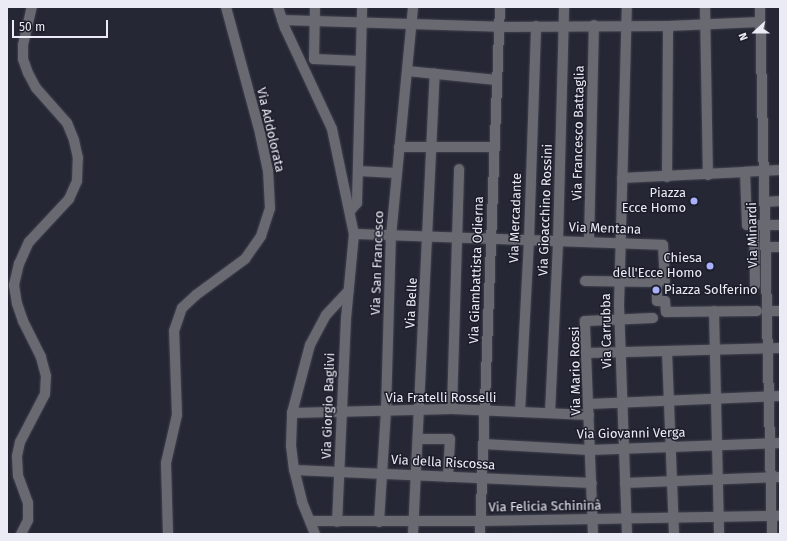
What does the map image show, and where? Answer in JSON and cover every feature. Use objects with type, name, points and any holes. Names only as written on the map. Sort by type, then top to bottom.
[{"type":"street","points":[[21,534],[28,520],[28,503],[18,476],[17,456],[20,442],[45,394],[46,376],[41,357],[23,321],[17,304],[14,285],[19,264],[29,242],[69,199],[77,182],[78,158],[74,140],[67,123],[36,88],[23,59],[23,45],[32,7]]},
{"type":"street","name":"Via Addolorata","points":[[168,534],[166,463],[177,415],[174,331],[182,308],[196,295],[245,260],[261,236],[270,208],[268,171],[260,133],[226,7]]},
{"type":"street","name":"Via Giorgio Baglivi","points":[[278,7],[282,20],[332,129],[354,234],[348,291],[337,522]]},
{"type":"street","points":[[315,7],[314,59],[360,61]]},
{"type":"street","points":[[350,211],[357,203],[362,7]]},
{"type":"street","name":"Via San Francesco","points":[[379,522],[386,412],[391,236],[413,7]]},
{"type":"street","name":"Via Giambattista Odierna","points":[[480,534],[500,7]]},
{"type":"street","name":"Via Gioacchino Rossini","points":[[550,413],[558,240],[564,7]]},
{"type":"street","name":"Via Carrubba","points":[[627,7],[619,319],[627,534]]},
{"type":"street","points":[[705,7],[708,172]]},
{"type":"street","name":"Via Minardi","points":[[760,7],[769,348],[775,397],[776,516],[772,534]]},
{"type":"street","points":[[282,20],[499,27],[564,25],[668,26],[760,22]]},
{"type":"street","name":"Via Francesco Battaglia","points":[[589,242],[594,25]]},
{"type":"street","name":"Via Mercadante","points":[[520,412],[529,240],[536,26]]},
{"type":"street","points":[[667,176],[668,26]]},
{"type":"street","points":[[407,71],[497,80]]},
{"type":"street","name":"Via Belle","points":[[413,534],[435,74]]},
{"type":"street","points":[[399,146],[494,147]]},
{"type":"street","points":[[452,409],[459,238],[460,169]]},
{"type":"street","points":[[622,178],[680,176],[708,172],[780,170]]},
{"type":"street","points":[[358,171],[396,173]]},
{"type":"street","points":[[747,172],[747,225],[780,225]]},
{"type":"street","points":[[765,202],[780,201]]},
{"type":"street","points":[[751,225],[755,285]]},
{"type":"street","name":"Via Mentana","points":[[354,234],[428,238],[558,240],[663,244],[665,281]]},
{"type":"street","points":[[766,247],[780,247]]},
{"type":"street","points":[[585,281],[657,282],[657,301],[665,301],[666,312],[714,316],[756,311]]},
{"type":"street","points":[[315,534],[294,470],[291,446],[292,413],[310,345],[326,315],[348,291]]},
{"type":"street","points":[[768,312],[780,311]]},
{"type":"street","points":[[714,316],[719,534]]},
{"type":"street","name":"Via Mario Rossi","points":[[593,534],[585,321],[653,318]]},
{"type":"street","points":[[587,354],[780,348]]},
{"type":"street","points":[[667,351],[674,534]]},
{"type":"street","points":[[589,404],[775,397]]},
{"type":"street","name":"Via Fratelli Rosselli","points":[[292,413],[386,412],[419,409],[452,409],[589,415]]},
{"type":"street","points":[[418,439],[450,440],[448,477]]},
{"type":"street","name":"Via Giovanni Verga","points":[[483,444],[590,450],[775,443]]},
{"type":"street","name":"Via della Riscossa","points":[[294,470],[592,483]]},
{"type":"street","points":[[625,483],[718,478],[776,477]]},
{"type":"street","name":"Via Felicia Schininà","points":[[310,522],[593,520],[776,516]]},
{"type":"place","name":"Piazza Ecce Homo","points":[[694,201]]},
{"type":"place","name":"Chiesa dell'Ecce Homo","points":[[710,266]]},
{"type":"place","name":"Piazza Solferino","points":[[656,290]]}]
